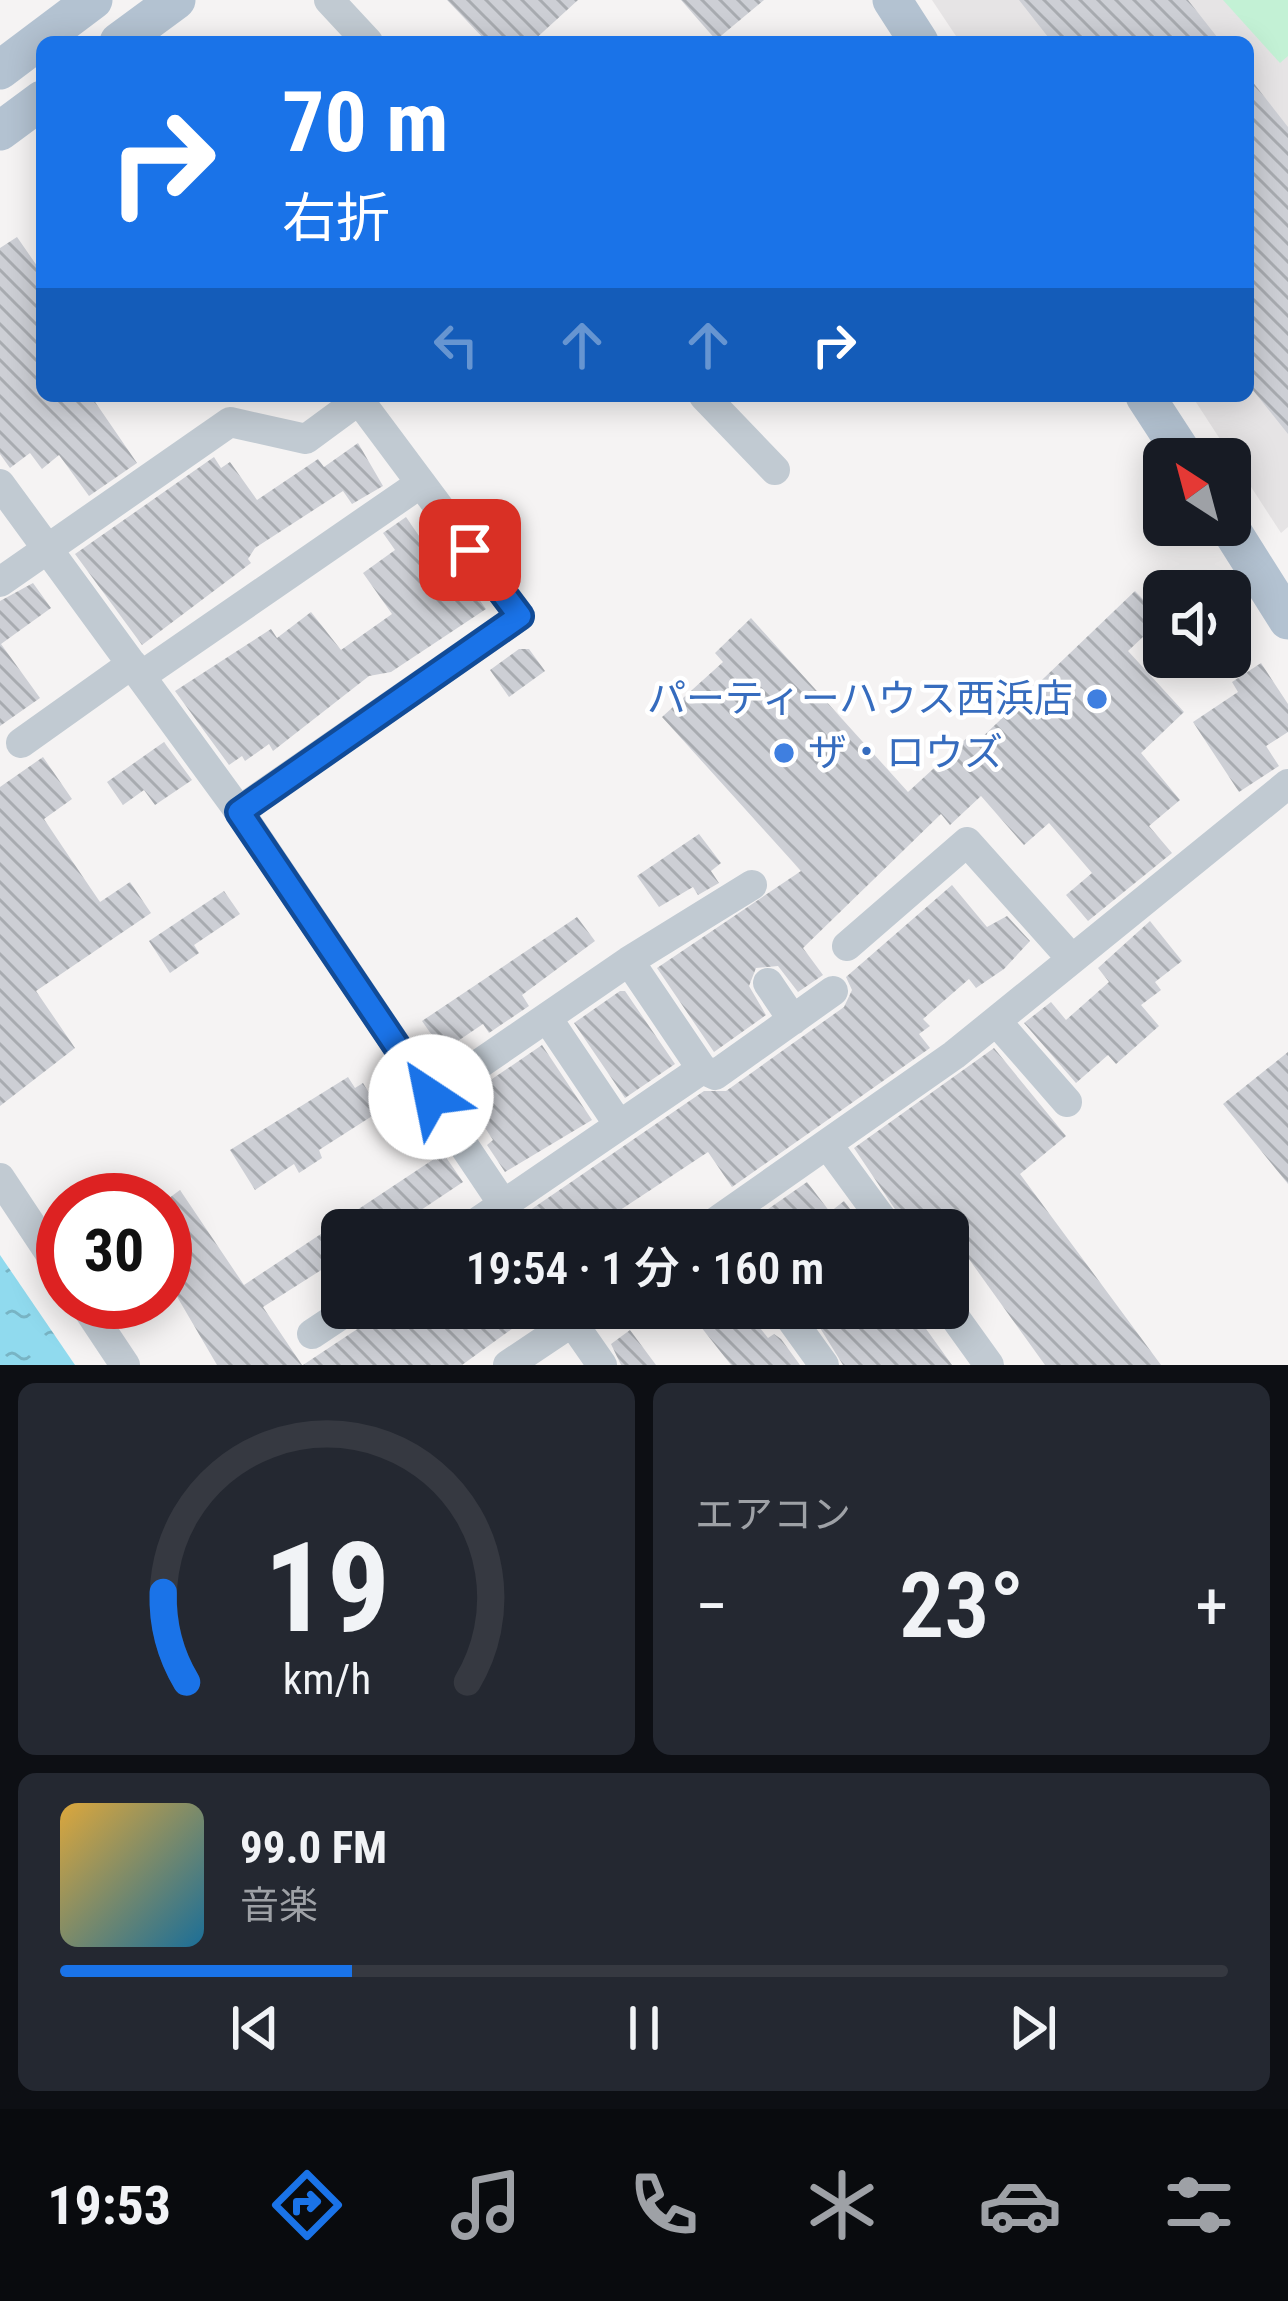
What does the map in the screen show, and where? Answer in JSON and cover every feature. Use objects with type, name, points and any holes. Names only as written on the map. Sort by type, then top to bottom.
[{"type":"main road","points":[[45,36],[93,0]]},
{"type":"main road","points":[[127,36],[176,0]]},
{"type":"main road","points":[[892,0],[915,36]]},
{"type":"main road","points":[[0,70],[36,43]]},
{"type":"main road","points":[[0,131],[36,104]]},
{"type":"main road","points":[[1149,402],[1172,438]]},
{"type":"main road","points":[[1244,546],[1283,598]]},
{"type":"street","points":[[328,0],[362,36]]},
{"type":"street","points":[[0,581],[230,422],[306,439],[356,402]]},
{"type":"street","points":[[239,812],[520,616],[360,402]]},
{"type":"street","points":[[710,402],[775,470]]},
{"type":"street","points":[[21,743],[421,483]]},
{"type":"street","points":[[0,484],[239,812],[503,1204]]},
{"type":"street","points":[[740,1209],[996,1021],[1288,784]]},
{"type":"street","points":[[847,946],[968,842],[1071,958]]},
{"type":"street","points":[[431,1097],[752,885]]},
{"type":"street","points":[[629,962],[702,1069],[715,1075],[833,991]]},
{"type":"street","points":[[768,983],[793,1019]]},
{"type":"street","points":[[547,1018],[619,1125]]},
{"type":"street","points":[[996,1021],[1067,1102]]},
{"type":"street","points":[[496,1209],[702,1069]]},
{"type":"street","points":[[827,1144],[875,1209]]},
{"type":"street","points":[[0,1178],[36,1232]]},
{"type":"street","points":[[100,1329],[124,1365]]},
{"type":"street","points":[[313,1334],[321,1329]]},
{"type":"street","points":[[508,1365],[562,1329]]},
{"type":"street","points":[[588,1329],[602,1365]]},
{"type":"street","points":[[798,1329],[824,1365]]},
{"type":"street","points":[[962,1329],[989,1365]]},
{"type":"shaded area","points":[[932,0],[1288,0],[1288,527],[1281,533],[1251,487],[1251,438],[1219,438],[1196,402],[1254,402],[1254,36],[956,36]]},
{"type":"green space","points":[[1223,0],[1288,0],[1288,56],[1280,63]]},
{"type":"water","points":[[0,1255],[36,1308],[36,1329],[50,1329],[75,1365],[0,1365]]},
{"type":"building","points":[[447,0],[578,0],[539,36],[481,36]]},
{"type":"building","points":[[681,0],[764,0],[721,36],[712,36]]},
{"type":"building","points":[[1019,0],[1188,0],[1216,36],[1047,36]]},
{"type":"building","points":[[1254,84],[1288,127],[1288,434],[1254,392]]},
{"type":"building","points":[[17,237],[36,264],[36,402],[95,402],[137,463],[89,496],[59,455],[42,469],[30,453],[10,468],[0,454],[0,248]]},
{"type":"building","points":[[358,443],[383,486],[352,504],[343,491],[255,548],[248,559],[251,563],[142,645],[75,554],[214,457],[221,468],[230,462],[257,500],[318,459],[324,467]]},
{"type":"building","points":[[406,517],[459,594],[470,587],[486,609],[391,672],[369,676],[273,751],[269,744],[245,761],[242,756],[229,765],[175,691],[271,629],[277,638],[311,612],[341,650],[392,614],[363,573],[395,550],[383,533]]},
{"type":"building","points":[[33,583],[51,608],[1,644],[40,698],[0,726],[0,601]]},
{"type":"building","points":[[1135,591],[1143,599],[1143,637],[1128,651],[1143,667],[1143,678],[1153,678],[1184,712],[1141,753],[1180,800],[1149,826],[1172,853],[1088,921],[1066,895],[1092,873],[1049,823],[1024,845],[981,796],[950,825],[941,814],[803,948],[823,975],[798,992],[778,966],[756,968],[749,986],[766,1015],[714,1052],[657,968],[801,871],[662,717],[723,662],[715,653],[751,618],[908,792],[969,736],[975,744]]},
{"type":"building","points":[[519,649],[529,649],[545,671],[509,697],[490,670]]},
{"type":"building","points":[[1261,663],[1288,704],[1288,732],[1266,746],[1279,766],[1239,792],[1193,722],[1238,692],[1232,682],[1251,678],[1251,670]]},
{"type":"building","points":[[164,742],[192,780],[155,805],[144,790],[123,805],[107,782]]},
{"type":"building","points":[[43,757],[72,799],[44,819],[100,902],[130,882],[151,913],[36,991],[75,1048],[0,1106],[0,787]]},
{"type":"building","points":[[699,834],[721,863],[711,871],[719,883],[698,895],[693,887],[659,907],[637,876]]},
{"type":"building","points":[[952,885],[987,927],[1007,916],[1030,941],[1004,969],[976,988],[969,979],[923,1019],[930,1026],[919,1034],[930,1048],[732,1187],[708,1152],[622,1209],[532,1209],[704,1091],[726,1091],[844,1007],[852,990],[846,977]]},
{"type":"building","points":[[224,891],[240,914],[194,945],[199,953],[170,973],[149,941]]},
{"type":"building","points":[[577,917],[595,941],[522,995],[529,1006],[489,1033],[483,1024],[443,1051],[422,1021]]},
{"type":"building","points":[[1150,921],[1182,961],[1155,982],[1161,990],[1141,1005],[1159,1026],[1116,1064],[1108,1055],[1076,1083],[1024,1023],[1051,1002],[1066,1020],[1109,982],[1098,968]]},
{"type":"building","points":[[625,991],[675,1064],[625,1098],[574,1023]]},
{"type":"building","points":[[542,1045],[592,1120],[505,1172],[487,1145],[493,1140],[470,1105],[475,1102],[470,1094]]},
{"type":"building","points":[[994,1048],[1066,1136],[1020,1174],[1161,1365],[1045,1365],[969,1259],[969,1209],[895,1209],[854,1148]]},
{"type":"building","points":[[1288,1052],[1288,1184],[1223,1104]]},
{"type":"building","points":[[348,1077],[355,1088],[363,1083],[380,1111],[319,1150],[322,1158],[299,1173],[294,1164],[255,1190],[230,1150]]},
{"type":"building","points":[[443,1153],[463,1182],[422,1209],[359,1209]]},
{"type":"building","points":[[807,1182],[828,1209],[768,1209]]},
{"type":"building","points":[[192,1208],[244,1285],[321,1234],[321,1270],[263,1307],[302,1365],[217,1365],[192,1322]]},
{"type":"building","points":[[357,1329],[512,1329],[462,1365],[303,1365]]},
{"type":"building","points":[[703,1329],[761,1329],[768,1338],[774,1334],[781,1339],[800,1365],[731,1365]]},
{"type":"building","points":[[821,1329],[926,1329],[952,1365],[843,1365]]},
{"type":"building","points":[[630,1330],[656,1365],[621,1365],[611,1344]]},
{"type":"place","name":"パーティーハウス西浜店","points":[[1097,699]]},
{"type":"place","name":"ザ・ロウズ","points":[[784,753]]},
{"type":"route","points":[[431,1097],[239,812],[520,616],[470,550]]}]
